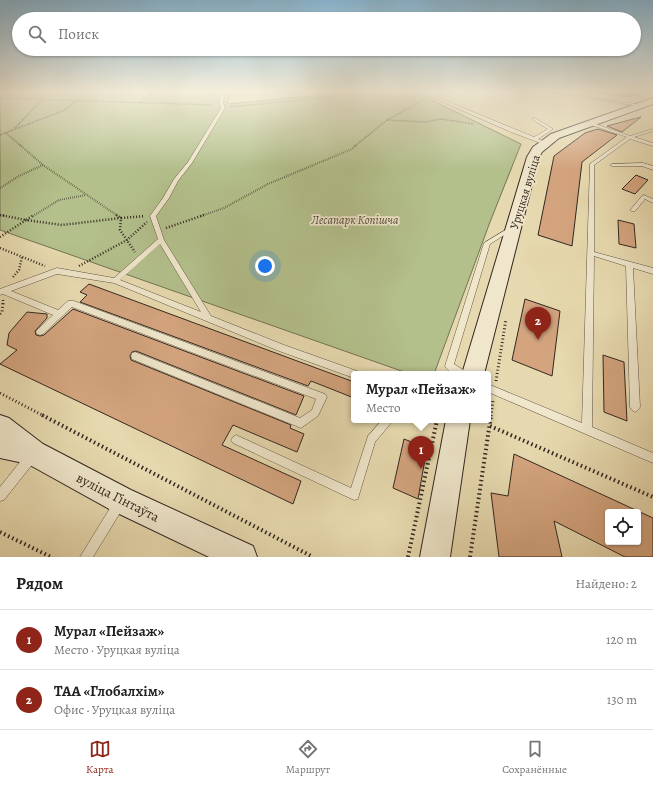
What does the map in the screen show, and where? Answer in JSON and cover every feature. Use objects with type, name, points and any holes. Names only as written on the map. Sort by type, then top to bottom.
[{"type":"street","points":[[540,141],[606,117]]},
{"type":"street","name":"Уруцкая вуліца","points":[[474,371],[533,157],[540,141]]},
{"type":"street","points":[[435,557],[457,423]]},
{"type":"street","name":"вуліца Гінтаўта","points":[[0,427],[34,453],[121,500],[242,557]]},
{"type":"street","points":[[0,445],[34,453]]},
{"type":"lane","points":[[209,319],[162,240],[153,216],[166,198],[176,180],[190,163],[216,117]]},
{"type":"lane","name":"Уруцкая вуліца","points":[[483,117],[540,141]]},
{"type":"lane","points":[[534,119],[551,130],[540,141]]},
{"type":"lane","points":[[589,123],[653,145]]},
{"type":"lane","points":[[587,430],[592,164],[630,137],[653,130]]},
{"type":"lane","points":[[612,165],[643,164],[653,168]]},
{"type":"lane","points":[[633,210],[644,197],[653,201]]},
{"type":"lane","points":[[457,371],[449,366],[487,243],[514,226]]},
{"type":"lane","points":[[115,281],[162,240]]},
{"type":"lane","points":[[590,253],[653,271]]},
{"type":"lane","points":[[629,264],[635,408]]},
{"type":"lane","points":[[2,291],[57,271],[115,281],[282,348],[351,373]]},
{"type":"lane","points":[[2,291],[59,314]]},
{"type":"lane","points":[[40,332],[71,303],[322,397],[315,413],[301,423],[135,356]]},
{"type":"lane","points":[[491,389],[653,458]]},
{"type":"lane","points":[[236,440],[354,495],[371,439],[385,423]]},
{"type":"lane","points":[[0,496],[34,453]]},
{"type":"lane","points":[[86,557],[121,500]]},
{"type":"path","points":[[13,130],[26,117]]},
{"type":"path","points":[[0,135],[47,117]]},
{"type":"path","points":[[158,230],[224,208],[268,184],[352,149],[392,117]]},
{"type":"path","points":[[387,120],[425,122],[441,119],[478,126]]},
{"type":"path","points":[[6,133],[43,165],[121,218]]},
{"type":"path","points":[[0,188],[19,176],[43,165]]},
{"type":"path","points":[[0,237],[59,200],[86,195]]},
{"type":"path","points":[[0,215],[62,225],[153,216]]},
{"type":"path","points":[[67,273],[127,240],[153,216]]},
{"type":"path","points":[[121,218],[120,230],[140,259]]},
{"type":"path","points":[[0,248],[57,271]]},
{"type":"path","points":[[0,314],[2,312],[2,291],[19,270],[22,257]]},
{"type":"path","points":[[491,389],[507,314]]},
{"type":"path","points":[[0,393],[313,557]]},
{"type":"path","points":[[408,557],[436,423]]},
{"type":"path","points":[[470,557],[490,423]]},
{"type":"path","points":[[490,426],[653,497]]},
{"type":"path","points":[[0,532],[51,557]]},
{"type":"green space","name":"Лесапарк Копішча","points":[[0,117],[466,117],[521,144],[490,222],[435,371],[401,371],[0,230]]},
{"type":"building","points":[[641,117],[622,132],[607,126]]},
{"type":"building","points":[[598,129],[617,135],[582,162],[572,246],[538,235],[554,156],[585,133]]},
{"type":"building","points":[[636,175],[648,180],[635,194],[622,189]]},
{"type":"building","points":[[618,220],[634,224],[636,248],[619,244]]},
{"type":"building","points":[[89,284],[351,381],[351,397],[311,381],[308,386],[80,302],[87,295],[80,292]]},
{"type":"building","points":[[525,299],[560,311],[552,376],[512,360]]},
{"type":"building","points":[[73,309],[304,396],[296,415],[136,351],[132,352],[130,356],[131,360],[291,425],[290,428],[304,434],[297,452],[233,425],[222,445],[301,481],[293,504],[0,364],[17,350],[7,345],[9,333],[27,312],[47,314],[47,318],[35,331],[36,335],[40,336],[44,335]]},
{"type":"building","points":[[603,355],[624,362],[627,421],[604,412]]},
{"type":"building","points":[[404,439],[427,448],[418,499],[393,488]]},
{"type":"building","points":[[514,454],[633,509],[605,509],[605,545],[641,545],[641,512],[653,518],[653,557],[625,557],[554,521],[562,557],[499,557],[491,493],[508,496]]},
{"type":"place","name":"ТАА «Глобалхім»","points":[[538,340]]},
{"type":"place","name":"Мурал «Пейзаж»","points":[[421,469]]}]
